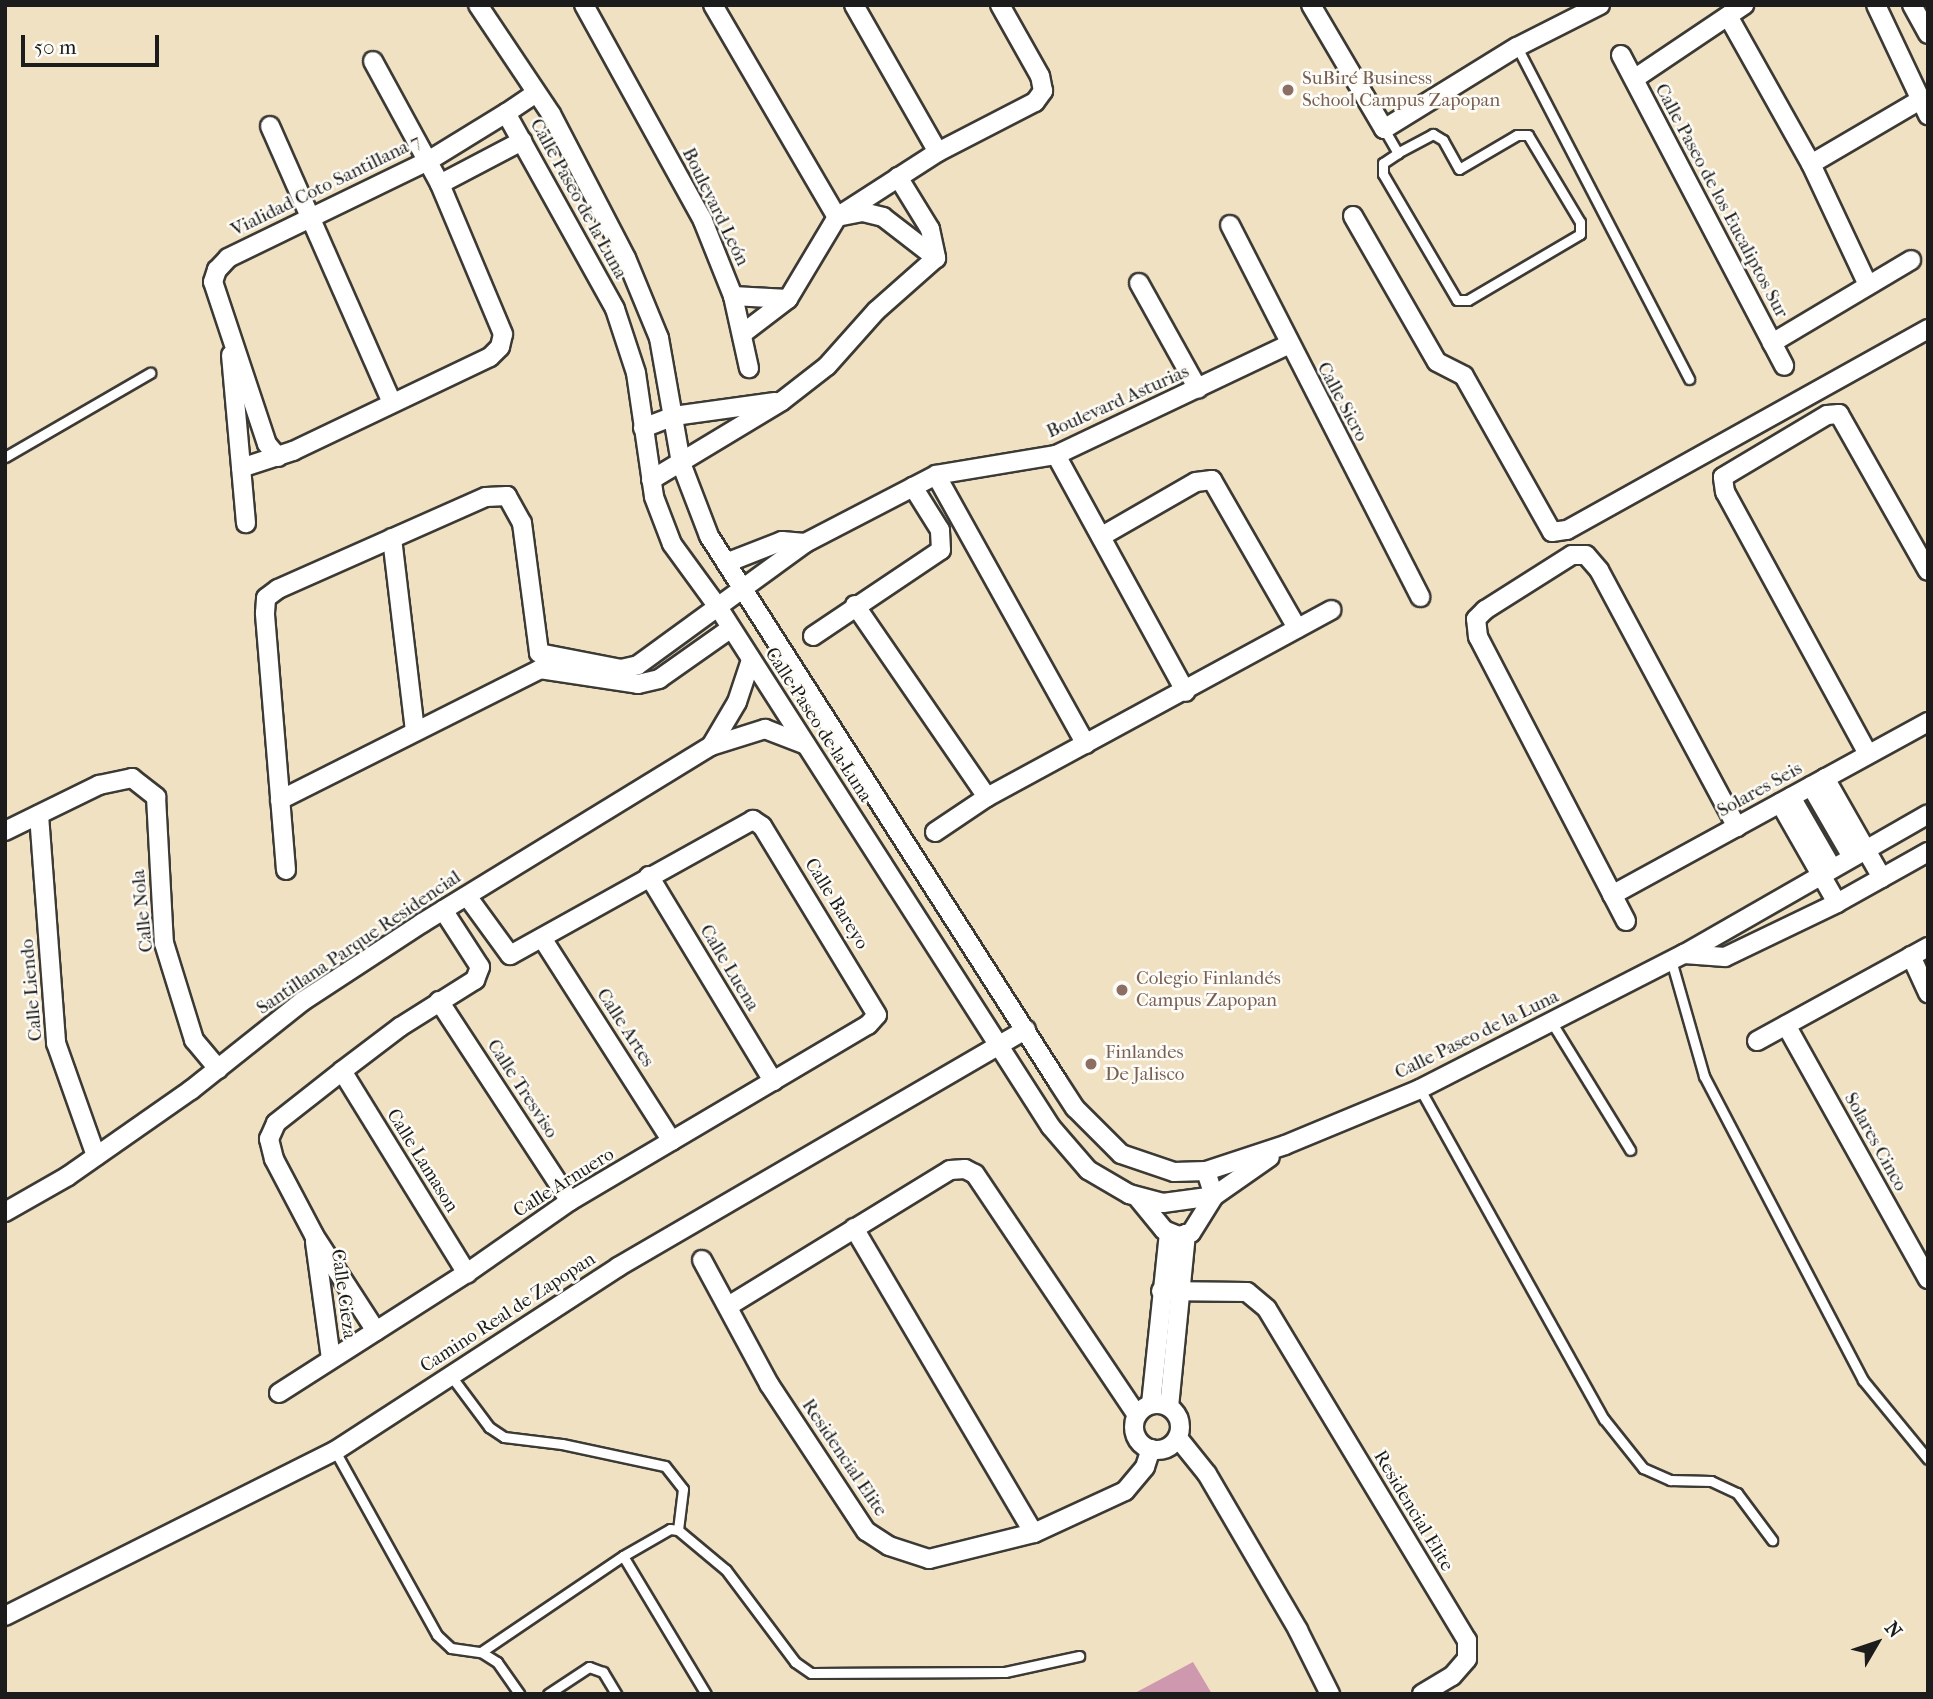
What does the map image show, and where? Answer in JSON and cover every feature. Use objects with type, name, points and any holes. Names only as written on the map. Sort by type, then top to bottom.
[{"type":"street","points":[[478,5],[536,93]]},
{"type":"street","name":"Boulevard León","points":[[584,5],[703,221],[733,296],[788,299]]},
{"type":"street","points":[[713,5],[837,216]]},
{"type":"street","points":[[854,5],[939,152]]},
{"type":"street","points":[[742,334],[768,319],[788,299],[837,216],[939,152],[1035,102],[1043,91],[1040,76],[1000,5]]},
{"type":"street","points":[[1311,5],[1384,129],[1517,47],[1601,5]]},
{"type":"street","points":[[1634,79],[1744,5]]},
{"type":"street","points":[[1811,164],[1924,108],[1876,5]]},
{"type":"street","points":[[1912,5],[1928,34]]},
{"type":"street","points":[[1728,16],[1811,164],[1868,285]]},
{"type":"street","name":"Calle Paseo de los Eucaliptos Sur","points":[[1621,55],[1784,366]]},
{"type":"street","points":[[241,468],[278,457],[490,357],[503,334],[440,184],[373,61]]},
{"type":"street","name":"Calle Paseo de la Luna","points":[[1285,1145],[1214,1196],[1182,1204],[1137,1197],[1088,1170],[1068,1149],[718,607],[672,544],[652,480],[636,373],[615,309],[506,114],[536,93],[625,258],[659,338],[681,463],[709,536],[1075,1108],[1121,1154],[1174,1172],[1206,1171],[1285,1145],[1420,1089],[1677,957],[1928,814]]},
{"type":"street","name":"Vialidad Coto Santillana 7","points":[[278,457],[267,444],[213,282],[217,270],[228,258],[428,161],[506,114]]},
{"type":"street","points":[[270,126],[392,402]]},
{"type":"street","points":[[440,184],[522,141]]},
{"type":"street","points":[[898,177],[930,229],[936,258]]},
{"type":"street","points":[[837,216],[863,212],[883,217],[936,258]]},
{"type":"street","points":[[1353,216],[1437,362],[1464,376],[1552,532],[1567,530],[1928,329]]},
{"type":"street","name":"Calle Sicro","points":[[1230,225],[1288,345],[1420,597]]},
{"type":"street","points":[[652,480],[782,401],[827,366],[876,311],[936,258]]},
{"type":"street","points":[[1772,343],[1911,260]]},
{"type":"street","points":[[1139,283],[1198,389]]},
{"type":"street","points":[[733,296],[749,368]]},
{"type":"street","points":[[228,327],[246,523]]},
{"type":"street","name":"Boulevard Asturias","points":[[392,538],[486,498],[507,496],[522,523],[539,653],[621,668],[638,665],[741,588],[770,572],[805,543],[936,475],[1056,455],[1288,345]]},
{"type":"street","points":[[643,428],[674,416],[782,401]]},
{"type":"street","points":[[1868,754],[1725,492],[1723,477],[1827,415],[1839,414],[1928,571]]},
{"type":"street","points":[[1056,455],[1186,692]]},
{"type":"street","points":[[936,475],[1086,744]]},
{"type":"street","points":[[1102,536],[1196,482],[1212,480],[1297,628]]},
{"type":"street","points":[[813,636],[941,550],[940,530],[913,487]]},
{"type":"street","points":[[286,870],[266,598],[392,538],[415,731]]},
{"type":"street","name":"Boulevard Asturias","points":[[726,563],[782,541],[805,543]]},
{"type":"street","points":[[1626,921],[1478,637],[1476,620],[1572,555],[1586,555],[1599,570],[1737,827]]},
{"type":"street","points":[[855,606],[986,797]]},
{"type":"street","points":[[935,832],[986,797],[1186,692],[1331,610]]},
{"type":"street","points":[[280,800],[540,669],[618,684],[659,679],[730,629]]},
{"type":"street","points":[[711,746],[737,702],[751,660]]},
{"type":"street","name":"Solares Seis","points":[[1612,895],[1928,722]]},
{"type":"street","points":[[711,746],[765,729],[806,745]]},
{"type":"street","name":"Santillana Parque Residencial","points":[[5,1212],[96,1156],[218,1069],[303,1001],[443,910],[711,746]]},
{"type":"street","name":"Calle Nola","points":[[38,814],[99,785],[132,778],[144,784],[156,797],[164,943],[194,1040],[218,1069]]},
{"type":"street","points":[[1818,782],[1859,853],[1882,878]]},
{"type":"street","points":[[1786,800],[1827,871],[1837,903]]},
{"type":"street","points":[[5,831],[38,814]]},
{"type":"street","name":"Calle Liendo","points":[[38,814],[56,1043],[96,1156]]},
{"type":"street","name":"Calle Bareyo","points":[[649,876],[753,820],[762,826],[877,1015]]},
{"type":"street","points":[[882,863],[909,847]]},
{"type":"street","points":[[1677,957],[1725,957],[1837,903],[1928,852]]},
{"type":"street","points":[[467,896],[505,953],[516,953],[649,876]]},
{"type":"street","name":"Calle Luena","points":[[649,876],[773,1081]]},
{"type":"street","points":[[342,1071],[439,1001],[475,980],[480,967],[443,910]]},
{"type":"street","name":"Calle Artes","points":[[542,937],[673,1141]]},
{"type":"street","points":[[1757,1041],[1928,947]]},
{"type":"street","points":[[1911,956],[1928,993]]},
{"type":"street","name":"Calle Tresviso","points":[[439,1001],[570,1200]]},
{"type":"street","name":"Calle Arnuero","points":[[279,1393],[467,1273],[570,1200],[868,1025],[877,1015]]},
{"type":"street","name":"Solares Cinco","points":[[1786,1025],[1928,1279]]},
{"type":"street","name":"Camino Real de Zapopan","points":[[5,1616],[335,1451],[618,1267],[1026,1030]]},
{"type":"street","name":"Calle Cieza","points":[[342,1071],[276,1123],[269,1139],[274,1159],[314,1235],[376,1331]]},
{"type":"street","name":"Calle Lamason","points":[[342,1071],[467,1273]]},
{"type":"street","points":[[730,1305],[950,1170],[975,1174],[1144,1410]]},
{"type":"street","points":[[1137,1197],[1152,1220],[1178,1234],[1198,1227],[1214,1196],[1206,1171]]},
{"type":"street","points":[[854,1228],[1034,1532]]},
{"type":"street","points":[[1178,1234],[1180,1291],[1169,1407],[1180,1421],[1178,1438],[1166,1448],[1151,1449],[1134,1431],[1144,1410],[1161,1291],[1178,1234]]},
{"type":"street","name":"Calle Cieza","points":[[314,1235],[331,1359]]},
{"type":"street","name":"Residencial Elite","points":[[702,1260],[730,1305],[769,1384],[866,1531],[889,1546],[929,1559],[1034,1532],[1125,1491],[1145,1467],[1151,1449]]},
{"type":"street","name":"Residencial Elite","points":[[1161,1291],[1247,1292],[1267,1309],[1467,1640],[1467,1660],[1452,1676],[1422,1694]]},
{"type":"street","points":[[1144,1410],[1169,1407]]},
{"type":"street","points":[[1178,1438],[1207,1474],[1298,1630],[1330,1694]]},
{"type":"lane","points":[[1517,47],[1689,379]]},
{"type":"lane","points":[[1384,129],[1398,153]]},
{"type":"lane","points":[[1517,135],[1528,135],[1580,222],[1580,234],[1468,300],[1457,300],[1383,174],[1383,163],[1398,153],[1428,136],[1439,136],[1459,169],[1517,135]]},
{"type":"lane","points":[[5,457],[150,373]]},
{"type":"lane","points":[[1677,957],[1704,1076],[1863,1380],[1928,1459]]},
{"type":"lane","points":[[1552,1023],[1630,1150]]},
{"type":"lane","points":[[1420,1089],[1604,1419],[1643,1468],[1670,1479],[1712,1481],[1737,1493],[1772,1540]]},
{"type":"lane","points":[[451,1376],[489,1427],[505,1437],[562,1444],[665,1466],[683,1489],[678,1530]]},
{"type":"lane","points":[[335,1451],[437,1635],[452,1648],[481,1652],[497,1661],[519,1694]]},
{"type":"lane","points":[[481,1652],[623,1556],[670,1529],[678,1530],[726,1570],[795,1662],[811,1673],[1005,1672],[1079,1656]]},
{"type":"lane","points":[[623,1556],[706,1694]]},
{"type":"lane","points":[[548,1694],[589,1667],[603,1672],[616,1694]]},
{"type":"building","points":[[1193,1662],[1212,1694],[1133,1694]]},
{"type":"place","name":"SuBiré Business School Campus Zapopan","points":[[1288,90]]},
{"type":"place","name":"Colegio Finlandés Campus Zapopan","points":[[1122,990]]},
{"type":"place","name":"Finlandes De Jalisco","points":[[1091,1064]]}]
